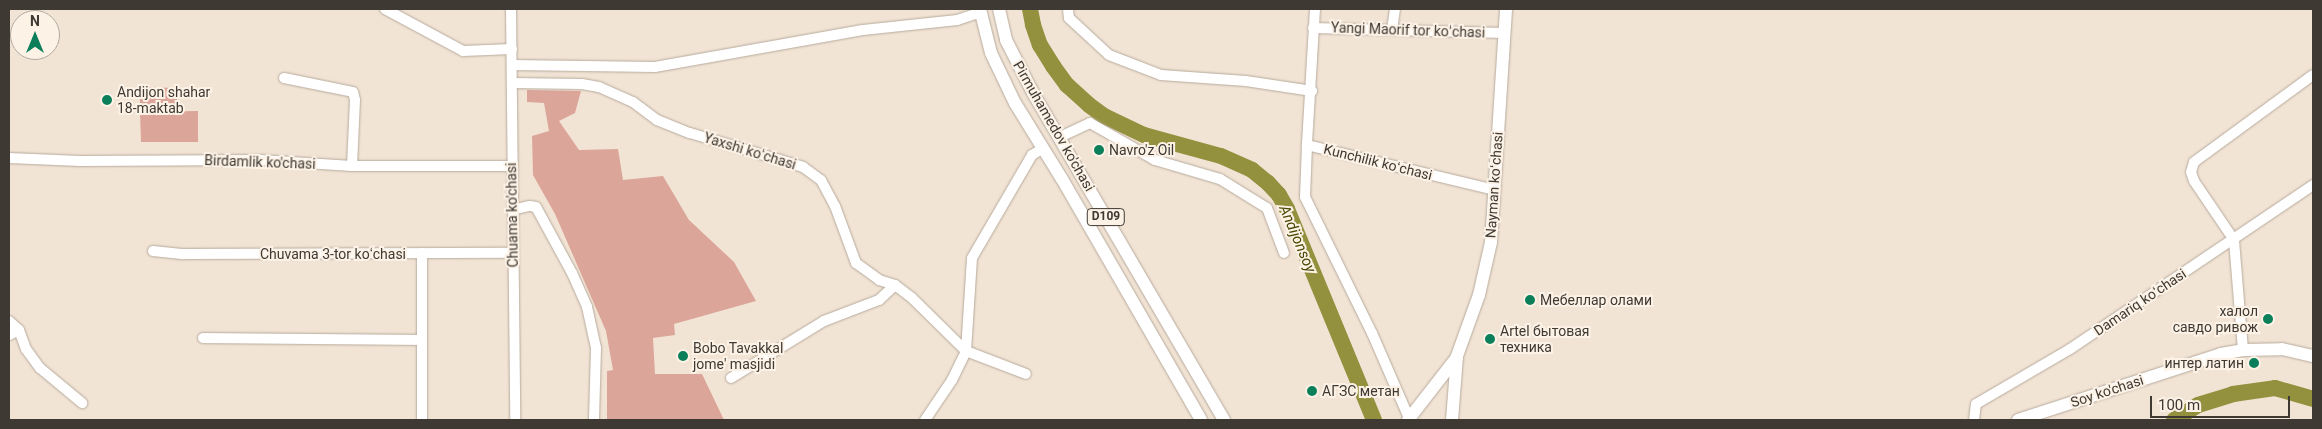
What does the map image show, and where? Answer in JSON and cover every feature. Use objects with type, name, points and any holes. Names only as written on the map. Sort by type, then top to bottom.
[{"type":"main road","name":"Pirmuhamedov ko'chasi","points":[[999,9],[1006,40],[1033,93],[1224,420]]},
{"type":"main road","name":"Nayman koʻchasi","points":[[1457,356],[1486,266],[1495,190],[1506,9]]},
{"type":"main road","name":"Pirmuhamedov ko'chasi","points":[[981,10],[991,53],[1015,103],[1062,179],[1201,420]]},
{"type":"main road","name":"Soy ko'chasi","points":[[2018,420],[2199,360],[2243,350],[2282,349],[2313,356]]},
{"type":"main road","points":[[1409,420],[1457,356]]},
{"type":"main road","points":[[1452,420],[1457,356]]},
{"type":"street","points":[[385,9],[463,50],[512,49]]},
{"type":"street","name":"Chuama ko'chasi","points":[[511,9],[514,420]]},
{"type":"street","points":[[1068,9],[1069,18],[1109,55],[1162,75],[1246,81],[1312,91]]},
{"type":"street","name":"Kunchilik koʻchasi","points":[[1315,9],[1312,91],[1307,145],[1495,190]]},
{"type":"street","points":[[1392,30],[1395,9]]},
{"type":"street","points":[[512,65],[655,67],[863,30],[957,20],[981,10]]},
{"type":"street","name":"Yangi Maorif tor koʻchasi","points":[[1313,28],[1504,33]]},
{"type":"street","points":[[2243,350],[2234,240],[2194,180],[2191,172],[2194,162],[2313,75]]},
{"type":"street","points":[[284,78],[353,92],[355,100],[352,166]]},
{"type":"street","name":"Yaxshi koʻchasi","points":[[512,83],[582,84],[599,87],[633,102],[657,120],[804,167],[821,180],[836,206],[856,262],[879,280],[895,285],[912,298],[966,352],[1026,374]]},
{"type":"street","points":[[1060,137],[1090,123],[1155,160],[1220,179],[1267,208],[1284,253]]},
{"type":"street","points":[[1307,145],[1305,197],[1372,333],[1409,420]]},
{"type":"street","points":[[925,420],[952,380],[966,352],[972,258],[1032,155],[1042,148]]},
{"type":"street","name":"Birdamlik ko'chasi","points":[[9,158],[80,161],[260,160],[352,166],[512,166]]},
{"type":"street","name":"Damariq koʻchasi","points":[[1974,420],[1976,404],[2070,349],[2313,185]]},
{"type":"street","points":[[512,210],[530,206],[536,207],[572,273],[587,306],[596,348],[594,420]]},
{"type":"street","name":"Chuvama 3-tor koʻchasi","points":[[153,251],[184,254],[513,253]]},
{"type":"street","points":[[422,254],[422,420]]},
{"type":"street","points":[[732,378],[824,321],[879,300],[895,285]]},
{"type":"street","points":[[9,322],[19,330],[26,349],[40,368],[82,403]]},
{"type":"street","points":[[9,335],[19,330]]},
{"type":"street","points":[[203,338],[421,340]]},
{"type":"shaded area","points":[[140,87],[177,88],[177,106],[140,105]]},
{"type":"shaded area","points":[[527,90],[581,91],[575,113],[559,121],[579,150],[618,149],[623,180],[663,176],[689,220],[734,262],[756,301],[674,324],[675,335],[653,338],[655,374],[702,374],[724,420],[607,420],[607,371],[613,370],[606,331],[555,214],[533,175],[532,136],[549,131],[544,103],[527,102]]},
{"type":"shaded area","points":[[198,111],[198,142],[141,142],[140,112]]},
{"type":"waterway","name":"Andijonsoy","points":[[1030,9],[1040,45],[1067,85],[1089,105],[1104,116],[1144,135],[1221,156],[1252,170],[1279,195],[1287,209],[1374,420]]},
{"type":"waterway","name":"Andijonsoy","points":[[2174,420],[2198,405],[2233,394],[2275,388],[2313,399]]},
{"type":"place","name":"Andijon shahar 18-maktab","points":[[107,100]]},
{"type":"place","name":"Navro'z Oil","points":[[1099,150]]},
{"type":"place","name":"Мебеллар олами","points":[[1530,300]]},
{"type":"place","name":"халол савдо ривож","points":[[2268,319]]},
{"type":"place","name":"Artel бытовая техника","points":[[1490,339]]},
{"type":"place","name":"Bobo Tavakkal jome' masjidi","points":[[683,356]]},
{"type":"place","name":"интер латин","points":[[2254,363]]},
{"type":"place","name":"АГЗС метан","points":[[1312,391]]}]
